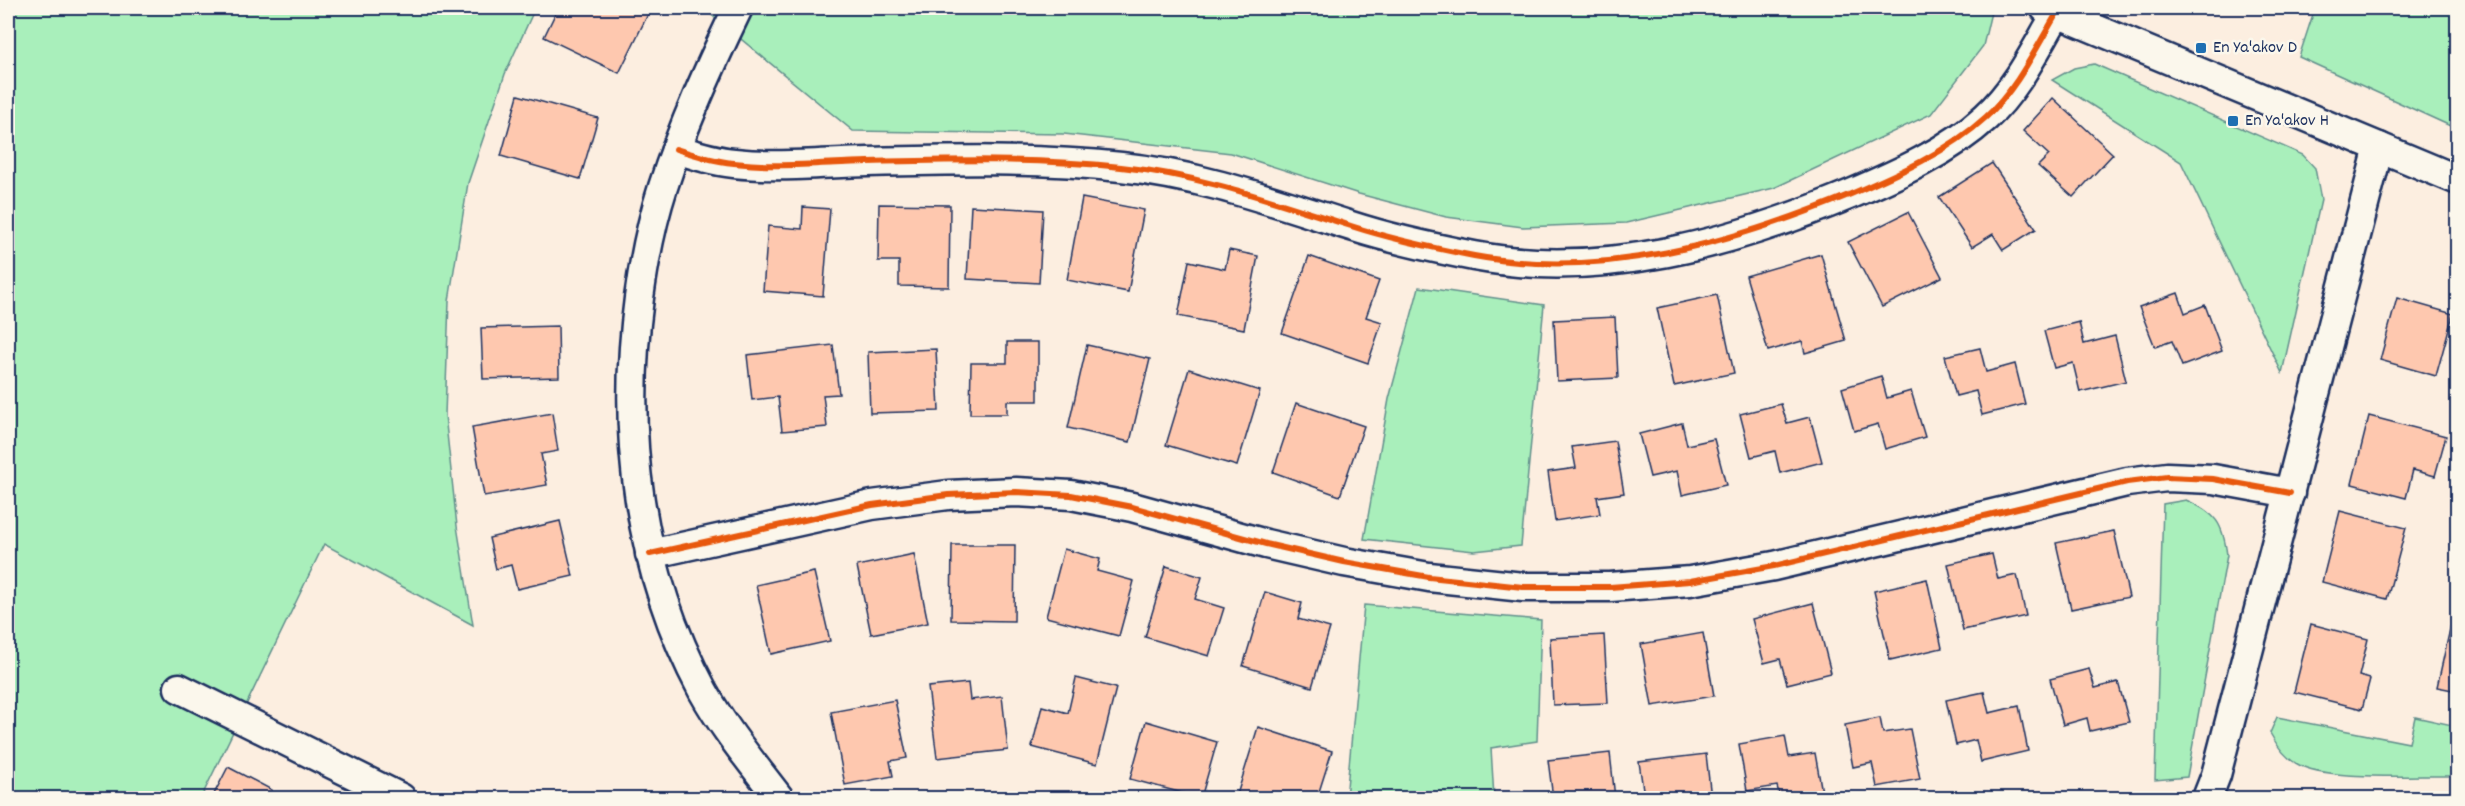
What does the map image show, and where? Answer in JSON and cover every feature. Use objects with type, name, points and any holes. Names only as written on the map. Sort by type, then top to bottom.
[{"type":"street","points":[[738,8],[676,149],[662,189],[646,252],[636,321],[631,386],[633,445],[638,496],[650,554],[674,630],[704,692],[737,743],[779,798]]},
{"type":"street","points":[[676,149],[734,163],[988,160],[1122,167],[1181,175],[1226,186],[1354,227],[1478,257],[1554,265],[1618,260],[1689,248],[1787,220],[1893,177],[1958,140],[1988,115],[2019,78],[2051,10],[2457,180]]},
{"type":"street","points":[[2207,798],[2216,775],[2379,147]]},
{"type":"street","points":[[650,554],[872,505],[948,495],[1016,492],[1071,495],[1132,507],[1311,555],[1429,577],[1524,587],[1610,587],[1690,581],[1774,566],[2127,482],[2167,477],[2213,478],[2290,492]]},
{"type":"street","points":[[178,688],[401,798]]},
{"type":"green space","points":[[8,8],[535,8],[505,74],[468,183],[449,301],[445,415],[457,526],[473,625],[324,544],[201,798],[8,798]]},
{"type":"green space","points":[[698,8],[1992,8],[1983,46],[1931,114],[1774,188],[1626,223],[1523,227],[1446,217],[1359,194],[1231,153],[1064,134],[853,131],[709,13]]},
{"type":"green space","points":[[2315,8],[2457,8],[2457,129],[2299,57]]},
{"type":"green space","points":[[2094,64],[2303,155],[2315,168],[2321,200],[2282,373],[2181,162],[2052,80],[2074,68]]},
{"type":"green space","points":[[1419,287],[1544,305],[1521,546],[1474,551],[1364,539],[1389,399]]},
{"type":"green space","points":[[2186,500],[2216,520],[2223,535],[2227,555],[2187,777],[2155,780],[2163,504]]},
{"type":"green space","points":[[1364,605],[1541,620],[1537,741],[1491,748],[1494,798],[1346,798]]},
{"type":"green space","points":[[2277,717],[2409,743],[2415,717],[2457,726],[2457,776],[2377,776],[2316,771],[2291,760],[2276,743],[2270,733]]},
{"type":"building","points":[[558,8],[651,8],[619,73],[544,37]]},
{"type":"building","points":[[518,95],[598,118],[580,179],[501,156]]},
{"type":"building","points":[[2053,98],[2113,154],[2073,197],[2038,166],[2049,155],[2023,131]]},
{"type":"building","points":[[1992,163],[2036,229],[2003,250],[1993,234],[1972,247],[1939,197]]},
{"type":"building","points":[[1082,198],[1144,210],[1128,292],[1067,280]]},
{"type":"building","points":[[879,204],[950,205],[949,287],[899,286],[899,261],[878,261]]},
{"type":"building","points":[[971,206],[1043,210],[1039,283],[967,279]]},
{"type":"building","points":[[803,207],[830,209],[823,296],[763,291],[768,226],[802,229]]},
{"type":"building","points":[[1908,212],[1942,277],[1882,307],[1848,242]]},
{"type":"building","points":[[1229,250],[1258,256],[1244,329],[1178,316],[1189,261],[1225,269]]},
{"type":"building","points":[[1821,254],[1846,341],[1805,353],[1802,341],[1768,351],[1746,276]]},
{"type":"building","points":[[1309,256],[1379,281],[1366,317],[1382,322],[1368,363],[1282,333]]},
{"type":"building","points":[[2178,293],[2185,313],[2205,305],[2222,351],[2182,366],[2172,341],[2155,347],[2139,307]]},
{"type":"building","points":[[1717,295],[1734,373],[1674,386],[1657,308]]},
{"type":"building","points":[[2397,298],[2453,314],[2436,376],[2380,360]]},
{"type":"building","points":[[1615,317],[1618,378],[1557,381],[1554,320]]},
{"type":"building","points":[[2079,322],[2084,344],[2115,336],[2126,381],[2080,392],[2073,363],[2054,368],[2044,331]]},
{"type":"building","points":[[558,326],[559,377],[483,379],[481,328]]},
{"type":"building","points":[[1007,342],[1038,342],[1038,401],[1007,401],[1007,414],[970,414],[971,363],[1007,363]]},
{"type":"building","points":[[833,345],[839,394],[823,395],[827,427],[782,431],[778,397],[752,400],[747,355]]},
{"type":"building","points":[[1087,345],[1150,359],[1130,442],[1068,428]]},
{"type":"building","points":[[1980,348],[1986,372],[2015,364],[2025,404],[1982,415],[1976,391],[1956,396],[1945,356]]},
{"type":"building","points":[[936,349],[939,411],[870,413],[868,352]]},
{"type":"building","points":[[1189,369],[1260,391],[1237,466],[1166,445]]},
{"type":"building","points":[[1881,376],[1887,398],[1911,391],[1925,437],[1885,449],[1878,424],[1854,431],[1842,388]]},
{"type":"building","points":[[1296,403],[1364,426],[1340,496],[1273,472]]},
{"type":"building","points":[[1781,404],[1787,423],[1810,417],[1822,462],[1780,473],[1775,451],[1751,457],[1740,414]]},
{"type":"building","points":[[552,413],[558,451],[541,454],[547,485],[484,496],[472,427]]},
{"type":"building","points":[[2369,416],[2446,436],[2435,476],[2413,470],[2406,498],[2352,484]]},
{"type":"building","points":[[1682,423],[1687,445],[1714,439],[1726,485],[1682,495],[1677,471],[1650,477],[1639,434]]},
{"type":"building","points":[[1615,441],[1624,493],[1597,497],[1600,514],[1555,521],[1548,472],[1576,468],[1572,447]]},
{"type":"building","points":[[2340,511],[2406,528],[2387,599],[2322,582]]},
{"type":"building","points":[[560,521],[573,576],[517,589],[511,565],[496,569],[489,538]]},
{"type":"building","points":[[2114,531],[2129,597],[2071,609],[2056,543]]},
{"type":"building","points":[[952,545],[1015,545],[1014,621],[951,620]]},
{"type":"building","points":[[1064,549],[1100,559],[1097,571],[1134,581],[1119,636],[1046,617]]},
{"type":"building","points":[[914,554],[928,623],[871,634],[857,566]]},
{"type":"building","points":[[1992,554],[1998,579],[2017,575],[2026,616],[1963,630],[1948,564]]},
{"type":"building","points":[[1166,566],[1202,577],[1195,599],[1224,608],[1209,656],[1145,637]]},
{"type":"building","points":[[814,572],[830,641],[771,654],[756,585]]},
{"type":"building","points":[[1927,579],[1942,648],[1890,660],[1874,591]]},
{"type":"building","points":[[1265,592],[1302,603],[1298,619],[1330,628],[1312,687],[1243,666]]},
{"type":"building","points":[[1813,603],[1831,673],[1787,684],[1780,659],[1764,663],[1752,619]]},
{"type":"building","points":[[2452,620],[2458,622],[2458,691],[2437,687]]},
{"type":"building","points":[[2311,624],[2368,639],[2359,676],[2370,679],[2362,709],[2294,692]]},
{"type":"building","points":[[1703,633],[1714,696],[1652,706],[1641,644]]},
{"type":"building","points":[[1604,635],[1608,703],[1553,705],[1550,638]]},
{"type":"building","points":[[2089,669],[2095,688],[2118,682],[2129,722],[2090,731],[2087,718],[2063,725],[2050,679]]},
{"type":"building","points":[[1076,678],[1116,688],[1097,764],[1032,747],[1042,706],[1068,713]]},
{"type":"building","points":[[968,683],[970,700],[1002,696],[1008,750],[937,758],[928,687]]},
{"type":"building","points":[[1984,692],[1989,713],[2019,706],[2028,751],[1981,762],[1976,740],[1956,745],[1946,700]]},
{"type":"building","points":[[895,700],[907,758],[890,761],[893,776],[845,785],[831,712]]},
{"type":"building","points":[[1880,718],[1883,733],[1910,729],[1920,779],[1877,787],[1872,763],[1853,767],[1845,725]]},
{"type":"building","points":[[1146,721],[1217,742],[1201,798],[1130,779]]},
{"type":"building","points":[[1258,727],[1332,751],[1317,798],[1236,798]]},
{"type":"building","points":[[1785,736],[1789,757],[1815,753],[1823,798],[1780,798],[1777,786],[1747,791],[1739,744]]},
{"type":"building","points":[[1610,753],[1615,798],[1553,798],[1548,760]]},
{"type":"building","points":[[1706,754],[1711,798],[1662,798],[1661,794],[1644,796],[1639,762]]},
{"type":"building","points":[[228,767],[272,790],[268,798],[212,798]]},
{"type":"cycle path","points":[[676,149],[719,161],[751,164],[994,160],[1121,167],[1209,183],[1381,235],[1474,256],[1522,262],[1570,263],[1618,260],[1666,252],[1760,228],[1851,194],[1922,161],[1971,130],[1997,106],[2025,68],[2057,13]]},
{"type":"cycle path","points":[[650,554],[872,505],[948,495],[1016,492],[1071,495],[1132,507],[1266,544],[1344,562],[1429,577],[1523,587],[1610,587],[1690,581],[1774,566],[2127,482],[2167,477],[2213,479],[2290,493]]},
{"type":"place","name":"En Ya'akov D","points":[[2201,48]]},
{"type":"place","name":"En Ya'akov H","points":[[2233,121]]}]
